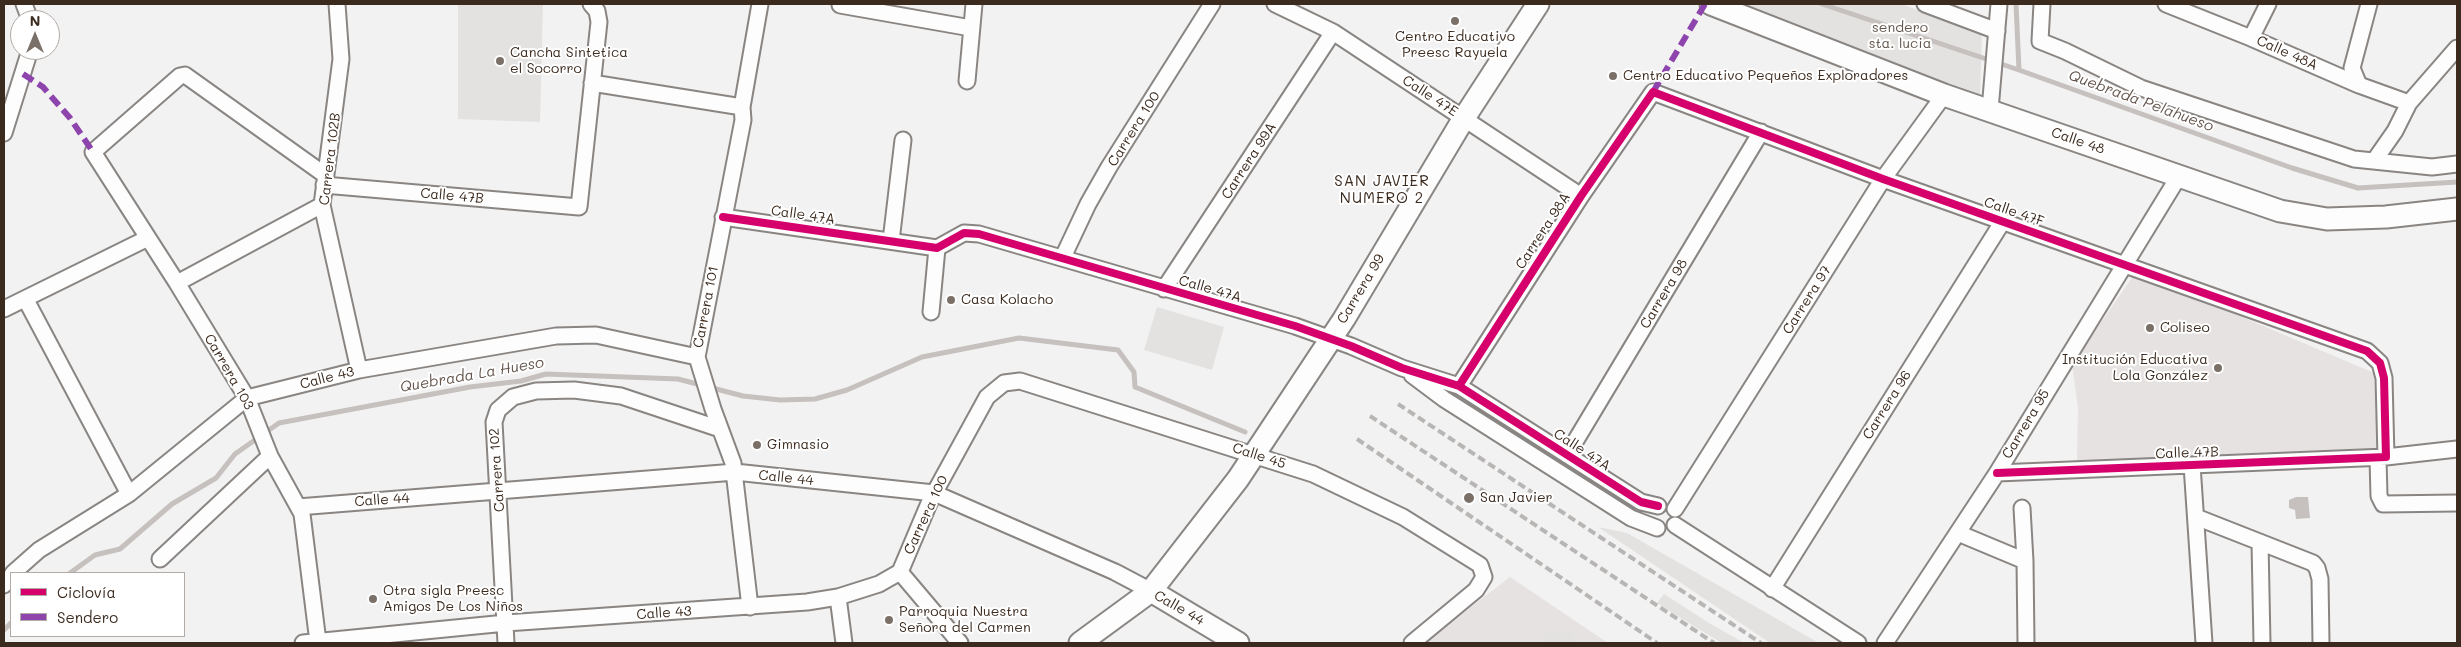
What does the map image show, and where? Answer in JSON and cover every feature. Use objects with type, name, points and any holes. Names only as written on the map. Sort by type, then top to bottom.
[{"type":"street","name":"Carrera 102B","points":[[337,4],[341,59],[322,205],[359,370]]},
{"type":"street","points":[[591,4],[597,11],[599,22],[592,83],[742,107]]},
{"type":"street","name":"Carrera 101","points":[[750,607],[735,472],[697,357],[743,120],[742,107],[760,4]]},
{"type":"street","points":[[967,81],[974,4]]},
{"type":"street","name":"Carrera 100","points":[[1063,257],[1088,204],[1105,174],[1212,4]]},
{"type":"street","name":"Calle 47E","points":[[1276,4],[1333,32],[1581,196]]},
{"type":"street","name":"Carrera 99","points":[[1080,643],[1151,591],[1255,454],[1330,339],[1464,118],[1538,4]]},
{"type":"street","name":"Calle 48","points":[[1711,4],[1944,95],[2280,211],[2327,219],[2386,217],[2457,209]]},
{"type":"street","points":[[1925,4],[1997,31]]},
{"type":"street","points":[[1990,110],[1994,46],[2000,4]]},
{"type":"street","points":[[2042,4],[2040,41],[2142,88],[2345,156],[2432,167],[2457,164]]},
{"type":"street","name":"Calle 48A","points":[[2166,4],[2251,38],[2359,85],[2409,103]]},
{"type":"street","points":[[2251,38],[2268,4]]},
{"type":"street","points":[[2359,85],[2352,68],[2369,4]]},
{"type":"street","points":[[840,5],[971,28]]},
{"type":"street","name":"Carrera 99A","points":[[1164,289],[1333,32]]},
{"type":"street","points":[[2374,161],[2395,131],[2409,103],[2457,48]]},
{"type":"street","points":[[5,124],[27,60]]},
{"type":"street","name":"Carrera 103","points":[[311,643],[302,514],[269,453],[247,398],[177,283],[93,152],[180,76],[185,75],[325,180]]},
{"type":"street","name":"Calle 47B","points":[[325,180],[579,207],[592,83]]},
{"type":"street","name":"Calle 47F","points":[[1654,92],[1883,179],[2367,351],[2380,363],[2384,378],[2382,458]]},
{"type":"street","name":"Carrera 98A","points":[[1459,386],[1581,196],[1654,92]]},
{"type":"street","name":"Carrera 97","points":[[1675,509],[1883,179],[1944,95]]},
{"type":"street","name":"Carrera 98","points":[[1567,455],[1761,132]]},
{"type":"street","points":[[891,241],[903,140]]},
{"type":"street","name":"Carrera 95","points":[[1885,643],[1997,473],[2179,176]]},
{"type":"street","points":[[177,283],[322,205]]},
{"type":"street","name":"Calle 47A","points":[[723,217],[937,248],[964,233],[979,234],[1063,257],[1330,339],[1402,368],[1459,386],[1641,502],[1658,506]]},
{"type":"street","name":"Carrera 96","points":[[1772,589],[2003,221]]},
{"type":"street","points":[[4,309],[26,300],[148,238]]},
{"type":"street","points":[[931,312],[937,248]]},
{"type":"street","points":[[26,300],[129,494]]},
{"type":"street","name":"Calle 43","points":[[14,572],[40,550],[129,494],[247,398],[359,370],[556,336],[596,335],[697,357]]},
{"type":"street","name":"Calle 47A","points":[[1402,368],[1444,399],[1631,518],[1657,528]]},
{"type":"street","name":"Calle 45","points":[[1004,383],[1020,381],[1255,454],[1313,474],[1402,517],[1480,565],[1484,572],[1481,584],[1412,643]]},
{"type":"street","name":"Carrera 100","points":[[960,643],[900,572],[934,493],[987,397],[1004,383]]},
{"type":"street","name":"Carrera 102","points":[[506,643],[494,422],[498,410],[514,397],[536,391],[574,390],[621,396],[720,429]]},
{"type":"street","name":"Calle 47B","points":[[1997,473],[2382,458],[2457,448]]},
{"type":"street","points":[[160,560],[269,453]]},
{"type":"street","points":[[2382,458],[2379,496],[2383,504],[2457,503]]},
{"type":"street","points":[[2192,465],[2204,643]]},
{"type":"street","name":"Calle 44","points":[[298,507],[735,472],[934,493],[1115,572],[1151,591],[1238,643]]},
{"type":"street","points":[[1667,504],[1675,509],[1678,514],[1676,525],[1667,530],[1657,528],[1652,520],[1652,514],[1658,506],[1667,504]]},
{"type":"street","points":[[2022,508],[2026,643]]},
{"type":"street","points":[[2196,517],[2313,563],[2317,568],[2320,578],[2321,643]]},
{"type":"street","points":[[1676,525],[1858,643]]},
{"type":"street","points":[[1958,533],[2024,561]]},
{"type":"street","points":[[2260,542],[2262,643]]},
{"type":"street","name":"Calle 43","points":[[311,643],[506,623],[750,607],[838,597],[880,584],[900,572]]},
{"type":"street","points":[[838,597],[844,643]]},
{"type":"shaded area","name":"Institución Educativa Lola González","points":[[2136,272],[2374,373],[2378,454],[2166,463],[2077,460],[2078,408],[2072,364]]},
{"type":"shaded area","points":[[2296,497],[2308,497],[2310,518],[2296,519],[2295,510],[2289,508],[2289,500]]},
{"type":"shaded area","points":[[1510,577],[1608,643],[1424,643]]},
{"type":"green space","name":"Cancha Sintetica el Socorro","points":[[458,4],[543,4],[540,122],[458,119]]},
{"type":"green space","name":"sendero sta. lucia","points":[[1709,4],[1901,4],[1982,33],[1980,97]]},
{"type":"green space","points":[[1157,307],[1224,327],[1212,370],[1144,350]]},
{"type":"green space","points":[[1463,397],[1543,448],[1540,452],[1460,402],[1459,400]]},
{"type":"green space","points":[[1552,455],[1638,509],[1637,514],[1549,458]]},
{"type":"green space","points":[[1598,527],[1627,533],[1819,643],[1770,643]]},
{"type":"green space","points":[[1664,594],[1744,643],[1722,643],[1692,625],[1657,603]]},
{"type":"green space","points":[[1572,629],[1575,643],[1545,643],[1543,634]]},
{"type":"waterway","name":"Quebrada Pelahueso","points":[[1822,4],[2019,70],[2292,168],[2358,188],[2457,182]]},
{"type":"waterway","points":[[2016,4],[2019,70]]},
{"type":"waterway","name":"Quebrada La Hueso","points":[[71,572],[95,555],[120,549],[172,504],[216,478],[235,454],[279,423],[470,387],[521,381],[546,374],[678,379],[743,396],[780,400],[815,399],[847,390],[922,357],[1019,338],[1118,350],[1134,372],[1135,387],[1245,432]]},
{"type":"waterway","name":"Quebrada La Hueso","points":[[4,630],[10,624]]},
{"type":"railway","points":[[1398,404],[1761,643]]},
{"type":"railway","points":[[1370,416],[1714,643]]},
{"type":"railway","points":[[1357,439],[1657,643]]},
{"type":"marked path","points":[[1653,92],[1705,4]]},
{"type":"marked path","points":[[23,74],[43,87],[70,118],[93,152]]},
{"type":"cycle path","points":[[1459,386],[1581,196],[1653,92],[1883,179],[2367,351],[2380,363],[2384,378],[2386,457],[1997,473]]},
{"type":"cycle path","points":[[723,217],[937,248],[964,233],[979,234],[1295,326],[1351,346],[1402,368],[1459,386],[1641,502],[1658,506]]},
{"type":"place","name":"Centro Educativo Preesc Rayuela","points":[[1455,21]]},
{"type":"place","name":"Cancha Sintetica el Socorro","points":[[500,61]]},
{"type":"place","name":"Centro Educativo Pequeños Exploradores","points":[[1613,76]]},
{"type":"place","name":"Casa Kolacho","points":[[951,300]]},
{"type":"place","name":"Coliseo","points":[[2150,328]]},
{"type":"place","name":"Institución Educativa Lola González","points":[[2218,368]]},
{"type":"place","name":"Gimnasio","points":[[757,445]]},
{"type":"place","name":"San Javier","points":[[1469,498]]},
{"type":"place","name":"Otra sigla Preesc Amigos De Los Niños","points":[[373,599]]},
{"type":"place","name":"Parroquia Nuestra Señora del Carmen","points":[[889,620]]},
{"type":"district","name":"SAN JAVIER NUMERO 2","points":[[1382,190]]}]
